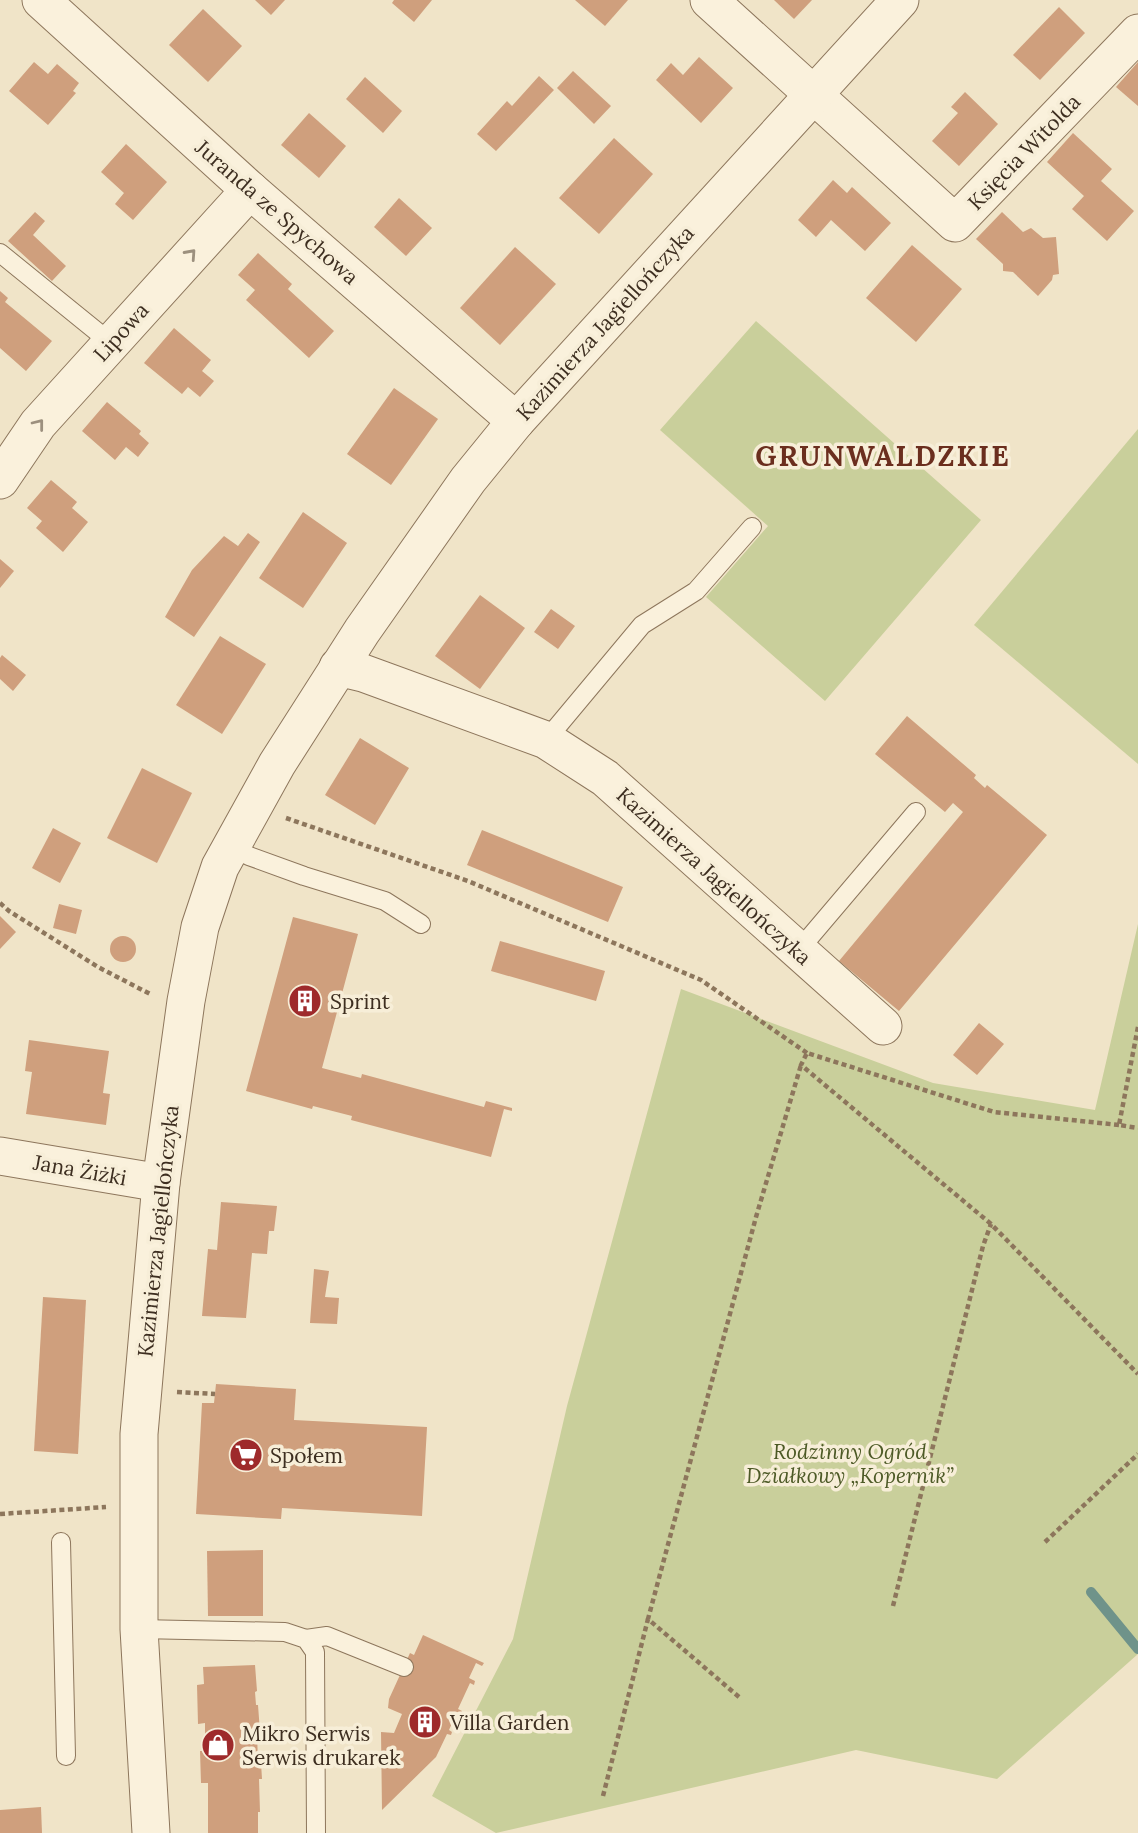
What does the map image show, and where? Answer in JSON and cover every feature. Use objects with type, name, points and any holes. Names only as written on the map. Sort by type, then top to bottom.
[{"type":"street","name":"Juranda ze Spychowa","points":[[41,0],[250,190],[516,421]]},
{"type":"street","points":[[709,0],[813,94]]},
{"type":"street","name":"Kazimierza Jagiellończyka","points":[[150,1833],[139,1629],[139,1434],[161,1183],[186,1001],[200,927],[220,867],[255,802],[338,667],[468,480],[516,421],[900,0]]},
{"type":"street","name":"Księcia Witolda","points":[[813,94],[955,223],[1138,33]]},
{"type":"street","name":"Lipowa","points":[[0,480],[38,424],[250,190]]},
{"type":"street","name":"Kazimierza Jagiellończyka","points":[[338,667],[363,673],[546,740],[605,778],[883,1026]]},
{"type":"street","name":"Jana Żiżki","points":[[0,1156],[161,1183]]},
{"type":"lane","points":[[0,253],[111,343]]},
{"type":"lane","points":[[546,740],[642,625],[696,591],[752,527]]},
{"type":"lane","points":[[798,951],[916,812]]},
{"type":"lane","points":[[231,847],[304,876],[385,901],[421,924]]},
{"type":"lane","points":[[61,1542],[66,1756]]},
{"type":"lane","points":[[139,1629],[285,1632],[306,1639],[327,1636],[404,1667]]},
{"type":"lane","points":[[306,1639],[315,1652],[316,1833]]},
{"type":"path","points":[[255,802],[272,813],[468,881],[701,980],[807,1053],[994,1112],[1138,1128]]},
{"type":"path","points":[[0,903],[98,967],[155,997]]},
{"type":"path","points":[[1119,1125],[1138,1027]]},
{"type":"path","points":[[603,1796],[753,1231],[801,1065],[807,1053]]},
{"type":"path","points":[[801,1065],[991,1224],[1138,1374]]},
{"type":"path","points":[[893,1606],[983,1246],[991,1224]]},
{"type":"path","points":[[176,1392],[215,1394]]},
{"type":"path","points":[[1045,1542],[1138,1454]]},
{"type":"path","points":[[0,1514],[113,1507]]},
{"type":"path","points":[[648,1619],[739,1696]]},
{"type":"green space","points":[[756,321],[981,520],[825,701],[706,597],[768,526],[660,430]]},
{"type":"green space","points":[[1138,429],[1138,764],[974,625]]},
{"type":"green space","name":"Rodzinny Ogród Działkowy „Kopernik”","points":[[1138,924],[1138,1654],[997,1779],[856,1750],[496,1833],[432,1796],[513,1639],[567,1406],[681,989],[933,1083],[1095,1110]]},
{"type":"building","points":[[255,0],[285,0],[271,15]]},
{"type":"building","points":[[394,0],[432,0],[414,22],[392,3]]},
{"type":"building","points":[[575,0],[628,0],[605,26]]},
{"type":"building","points":[[774,0],[812,0],[794,19]]},
{"type":"building","points":[[1059,7],[1085,33],[1040,80],[1013,55]]},
{"type":"building","points":[[203,9],[242,46],[208,82],[169,45]]},
{"type":"building","points":[[699,57],[733,88],[701,123],[656,80],[671,63],[683,75]]},
{"type":"building","points":[[34,62],[48,74],[57,64],[79,83],[73,91],[76,93],[48,125],[9,91]]},
{"type":"building","points":[[1138,62],[1138,106],[1116,87]]},
{"type":"building","points":[[573,71],[611,106],[594,124],[557,88]]},
{"type":"building","points":[[539,76],[554,90],[496,151],[477,134],[507,101],[512,106]]},
{"type":"building","points":[[365,77],[402,111],[383,133],[346,99]]},
{"type":"building","points":[[965,92],[998,124],[959,166],[932,141],[958,113],[951,107]]},
{"type":"building","points":[[309,113],[346,146],[319,178],[281,145]]},
{"type":"building","points":[[1073,133],[1112,169],[1101,181],[1134,211],[1107,241],[1072,209],[1084,196],[1047,162]]},
{"type":"building","points":[[614,138],[653,174],[599,234],[559,198]]},
{"type":"building","points":[[126,144],[167,182],[133,220],[115,204],[124,193],[101,172]]},
{"type":"building","points":[[833,180],[847,193],[852,187],[891,223],[865,251],[831,220],[816,237],[798,220]]},
{"type":"building","points":[[399,198],[432,228],[406,256],[374,227]]},
{"type":"building","points":[[35,212],[45,221],[33,235],[66,266],[52,281],[8,241]]},
{"type":"building","points":[[1002,212],[1023,232],[1031,228],[1043,238],[1056,237],[1059,274],[1053,275],[1038,296],[1013,272],[1003,271],[1003,264],[976,239]]},
{"type":"building","points":[[912,245],[962,289],[916,342],[866,298]]},
{"type":"building","points":[[515,247],[556,284],[500,345],[460,308]]},
{"type":"building","points":[[258,253],[292,284],[288,289],[334,331],[309,358],[246,300],[255,290],[238,275]]},
{"type":"building","points":[[0,291],[8,298],[5,302],[52,341],[26,371],[0,348]]},
{"type":"building","points":[[174,328],[211,360],[202,371],[214,381],[200,397],[188,387],[182,394],[144,363]]},
{"type":"building","points":[[394,388],[438,419],[391,485],[347,454]]},
{"type":"building","points":[[107,402],[141,431],[139,434],[149,443],[138,457],[126,447],[115,460],[82,431]]},
{"type":"building","points":[[51,480],[77,502],[72,508],[88,522],[63,552],[36,528],[42,521],[27,508]]},
{"type":"building","points":[[303,512],[347,543],[303,608],[259,578]]},
{"type":"building","points":[[248,533],[260,542],[194,637],[165,617],[192,570],[224,536],[238,546]]},
{"type":"building","points":[[0,559],[14,571],[0,588]]},
{"type":"building","points":[[480,595],[525,628],[480,689],[435,656]]},
{"type":"building","points":[[551,609],[575,626],[558,649],[534,632]]},
{"type":"building","points":[[220,636],[266,664],[222,734],[176,705]]},
{"type":"building","points":[[2,655],[26,675],[13,691],[0,679]]},
{"type":"building","points":[[907,716],[976,775],[974,778],[985,788],[987,785],[1047,835],[899,1011],[839,961],[963,812],[953,803],[945,812],[875,754]]},
{"type":"building","points":[[360,738],[409,768],[375,825],[325,795]]},
{"type":"building","points":[[142,768],[192,793],[157,863],[107,838]]},
{"type":"building","points":[[53,828],[81,843],[60,883],[32,868]]},
{"type":"building","points":[[482,830],[623,887],[608,922],[467,865]]},
{"type":"building","points":[[59,904],[82,910],[76,934],[53,928]]},
{"type":"building","points":[[0,916],[16,932],[0,949]]},
{"type":"building","name":"Sprint","points":[[293,917],[358,934],[322,1068],[361,1078],[362,1074],[484,1107],[486,1101],[512,1108],[512,1111],[504,1109],[491,1157],[351,1120],[352,1116],[313,1106],[312,1109],[246,1091]]},
{"type":"building","points":[[123,936],[132,940],[136,949],[132,958],[123,962],[114,958],[110,949],[114,940]]},
{"type":"building","points":[[500,941],[605,971],[596,1001],[491,971]]},
{"type":"building","points":[[979,1023],[1004,1044],[977,1075],[953,1055]]},
{"type":"building","points":[[29,1040],[109,1051],[103,1093],[110,1094],[106,1125],[26,1114],[32,1072],[25,1071]]},
{"type":"building","points":[[221,1202],[277,1206],[274,1231],[269,1231],[267,1254],[252,1253],[246,1318],[202,1316],[208,1249],[217,1250]]},
{"type":"building","points":[[314,1269],[329,1271],[325,1297],[339,1298],[337,1324],[310,1323]]},
{"type":"building","points":[[43,1297],[86,1300],[78,1454],[34,1451]]},
{"type":"building","points":[[216,1384],[296,1389],[294,1420],[427,1427],[422,1516],[282,1508],[281,1519],[196,1514],[202,1403],[214,1403]]},
{"type":"building","points":[[263,1550],[263,1616],[208,1616],[207,1551]]},
{"type":"building","name":"Villa Garden","points":[[423,1635],[484,1663],[482,1666],[476,1663],[469,1678],[475,1681],[474,1685],[470,1683],[458,1709],[462,1711],[461,1714],[457,1712],[449,1730],[451,1735],[447,1734],[436,1757],[382,1810],[381,1732],[394,1733],[402,1714],[388,1708],[389,1699],[410,1653],[414,1655]]},
{"type":"building","points":[[255,1665],[260,1732],[257,1733],[258,1763],[261,1763],[262,1779],[259,1779],[258,1833],[208,1833],[208,1783],[201,1783],[200,1751],[205,1751],[205,1723],[198,1724],[197,1685],[204,1684],[203,1667]]},
{"type":"building","points":[[41,1807],[42,1833],[0,1833],[0,1810]]},
{"type":"waterway","points":[[1091,1592],[1138,1649]]},
{"type":"place","name":"Sprint","points":[[305,1001]]},
{"type":"place","name":"Społem","points":[[246,1455]]},
{"type":"place","name":"Villa Garden","points":[[425,1722]]},
{"type":"place","name":"Mikro Serwis Serwis drukarek","points":[[218,1745]]},
{"type":"district","name":"GRUNWALDZKIE","points":[[883,456]]}]
